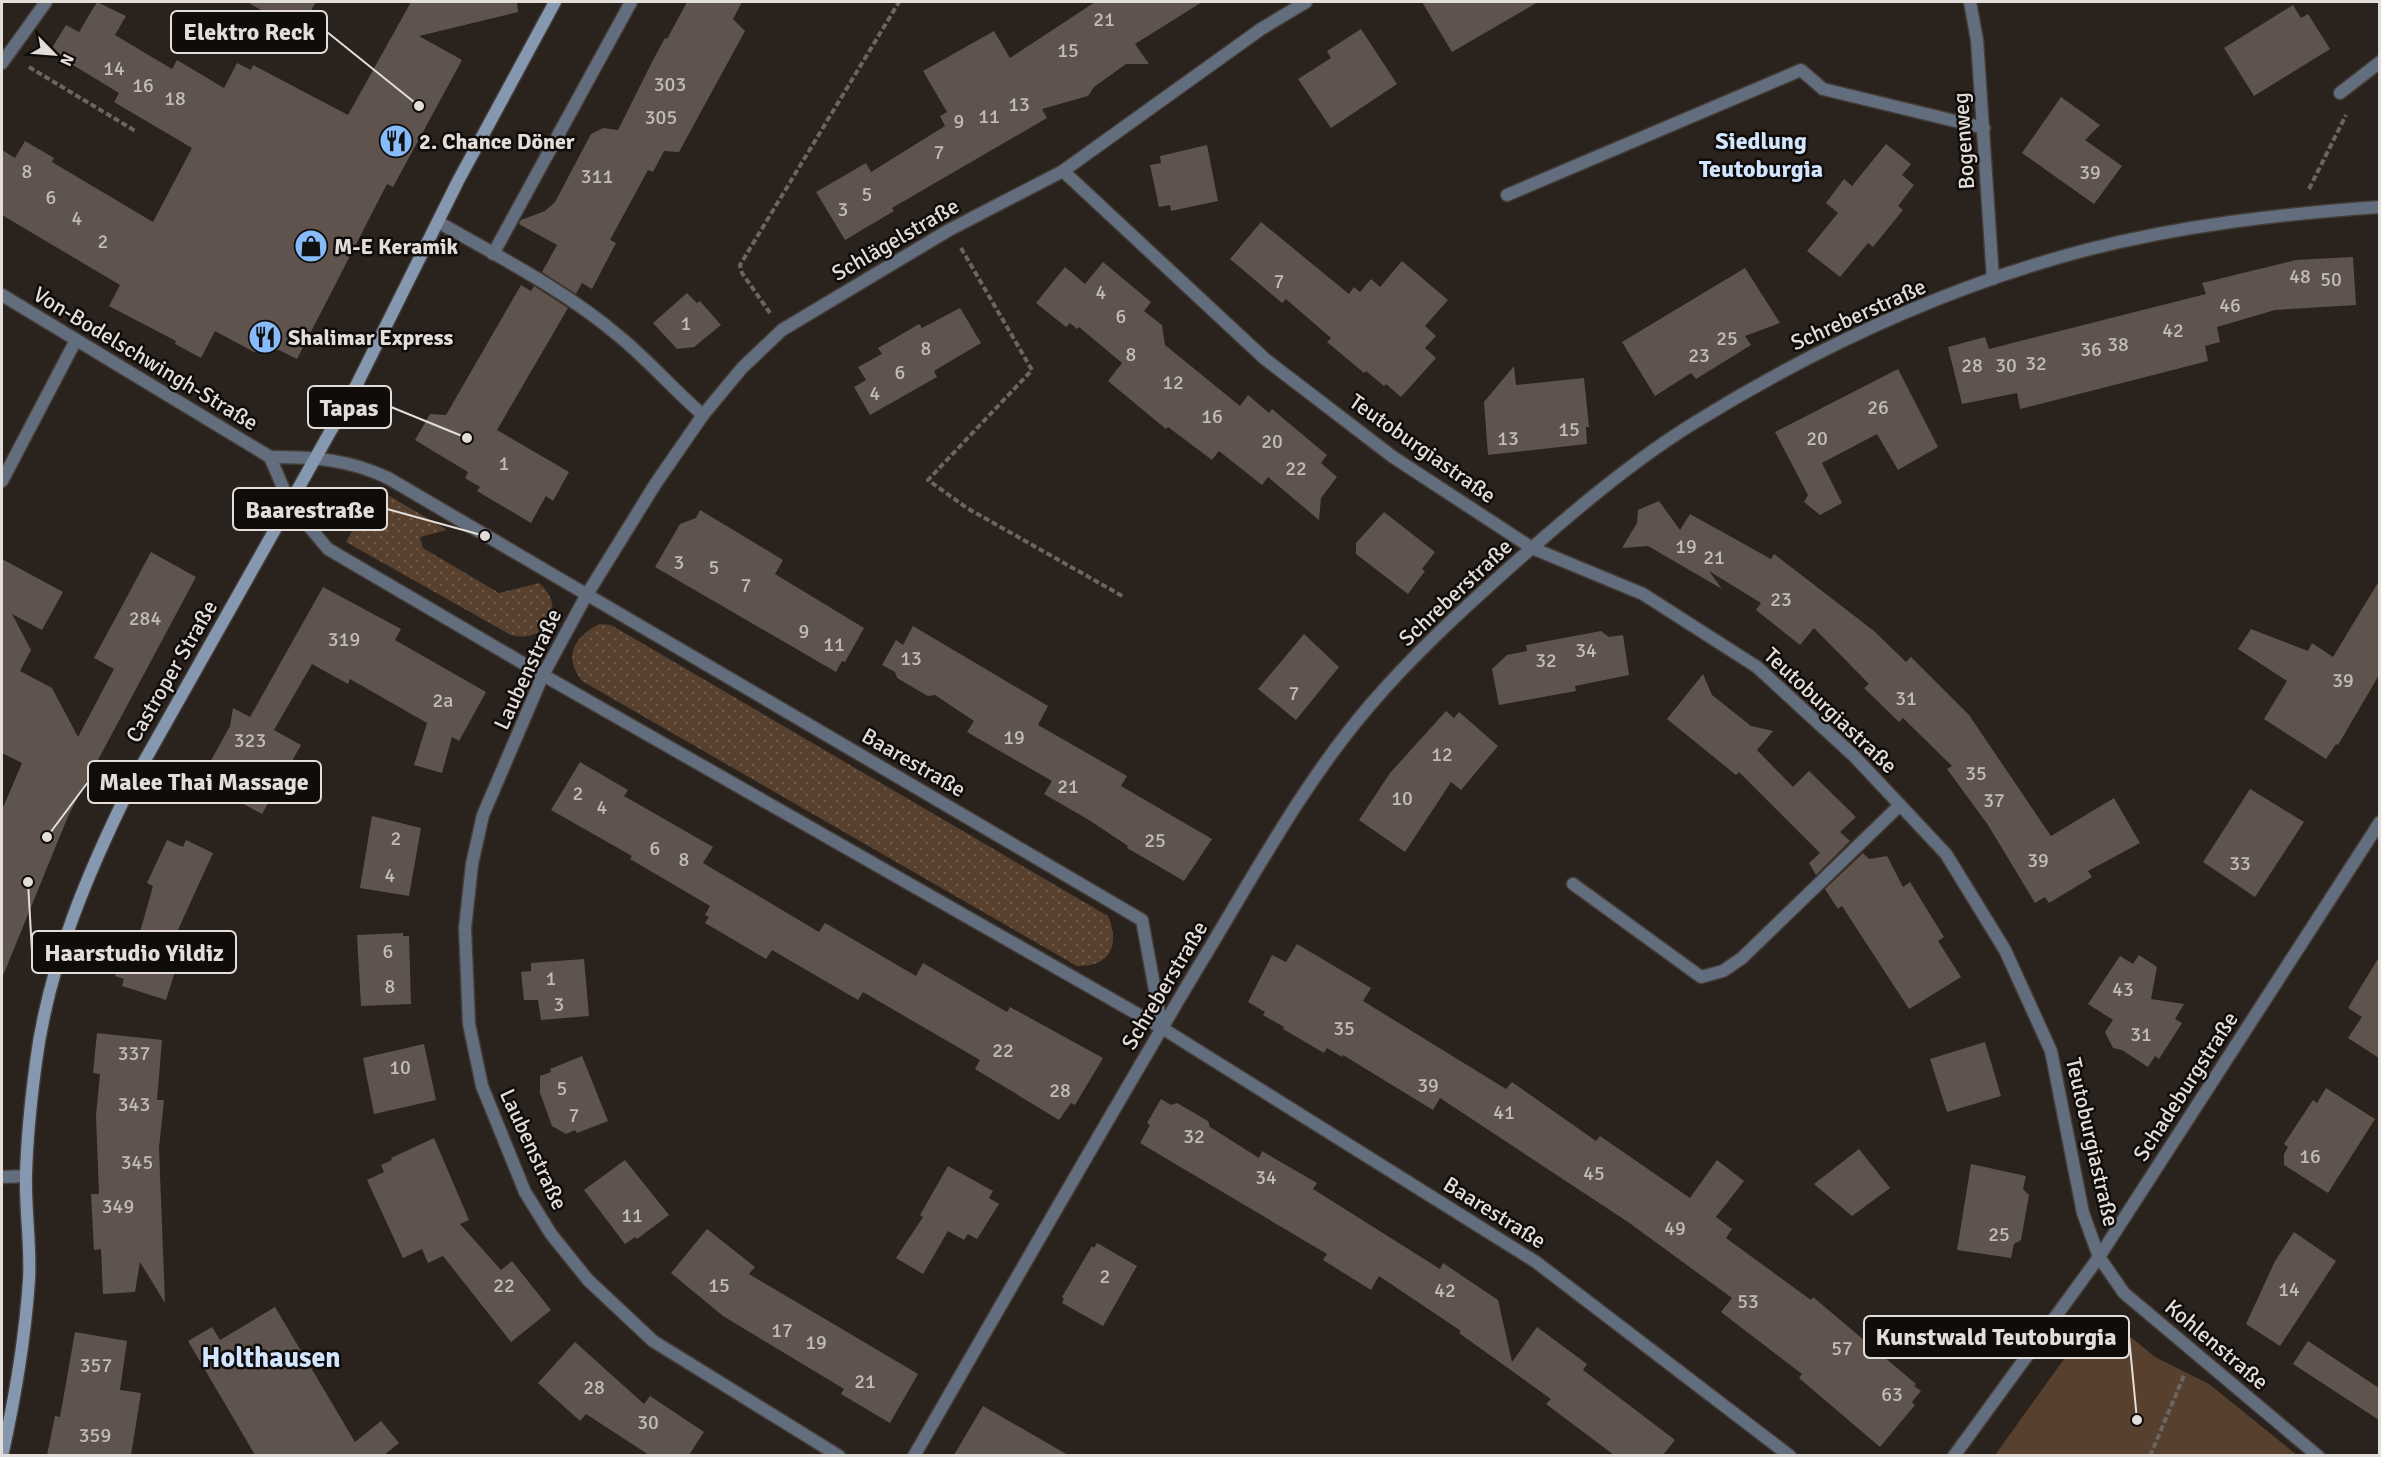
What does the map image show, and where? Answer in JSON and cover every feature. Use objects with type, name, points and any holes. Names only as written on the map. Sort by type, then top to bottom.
[{"type":"main road","name":"Castroper Straße","points":[[2,1455],[26,1316],[29,1277],[26,1176],[38,1052],[57,963],[73,915],[101,846],[132,783],[356,386],[438,222],[555,2]]},
{"type":"street","points":[[4,59],[46,2]]},
{"type":"street","points":[[493,254],[631,2]]},
{"type":"street","name":"Schlägelstraße","points":[[586,596],[656,483],[703,415],[742,368],[782,330],[950,230],[1063,171],[1261,29],[1306,2]]},
{"type":"street","name":"Bogenweg","points":[[1970,2],[1977,40],[1993,279]]},
{"type":"street","points":[[2340,93],[2379,62]]},
{"type":"street","points":[[1507,195],[1801,70],[1823,89],[1984,128]]},
{"type":"street","name":"Teutoburgiastraße","points":[[1063,171],[1265,359],[1393,457],[1532,548],[1643,594],[1757,667],[1854,756],[1946,854],[2005,950],[2046,1041],[2072,1147],[2083,1213],[2099,1257]]},
{"type":"street","name":"Schreberstraße","points":[[914,1455],[1162,1028],[1297,803],[1369,706],[1452,619],[1532,548],[1612,481],[1692,424],[1792,367],[1892,319],[1993,279],[2086,250],[2189,227],[2304,213],[2379,207]]},
{"type":"street","points":[[438,222],[561,293],[620,336],[703,415]]},
{"type":"street","name":"Von-Bodelschwingh-Straße","points":[[2,295],[270,457]]},
{"type":"street","points":[[2,481],[76,340]]},
{"type":"street","name":"Baarestraße","points":[[1162,1028],[1142,920],[371,470],[342,460],[316,457],[270,457],[290,504],[328,549],[543,675],[1162,1028],[1536,1262],[1790,1455]]},
{"type":"street","name":"Laubenstraße","points":[[586,596],[543,675],[483,815],[472,864],[465,928],[469,1024],[482,1086],[525,1192],[550,1234],[588,1280],[622,1315],[654,1341],[692,1367],[839,1455]]},
{"type":"street","points":[[1573,884],[1701,977],[1723,971],[1742,958],[1899,804]]},
{"type":"street","name":"Schadeburgstraße","points":[[1954,1455],[2099,1257],[2379,822]]},
{"type":"street","points":[[2,1178],[26,1176]]},
{"type":"street","name":"Kohlenstraße","points":[[2099,1257],[2124,1293],[2318,1455]]},
{"type":"path","points":[[782,330],[742,273],[740,265],[899,2]]},
{"type":"path","points":[[4,59],[137,132]]},
{"type":"path","points":[[2304,213],[2306,193],[2349,109],[2340,93]]},
{"type":"path","points":[[950,230],[1032,370],[928,480],[967,508],[1124,597]]},
{"type":"path","points":[[328,549],[371,470]]},
{"type":"path","points":[[2150,1455],[2194,1352]]},
{"type":"shaded area","points":[[376,488],[447,530],[420,537],[423,548],[499,593],[539,583],[549,594],[552,604],[552,614],[548,623],[533,635],[523,637],[511,635],[346,542]]},
{"type":"shaded area","points":[[599,624],[611,625],[1108,916],[1113,936],[1110,952],[1098,963],[1077,966],[582,681],[573,664],[574,649],[583,635]]},
{"type":"shaded area","points":[[2103,1331],[2114,1331],[2132,1338],[2155,1357],[2209,1384],[2297,1455],[1995,1455],[2074,1345],[2083,1338]]},
{"type":"building","points":[[97,2],[126,16],[115,35],[172,69],[177,60],[224,88],[237,63],[251,70],[253,65],[348,115],[411,2],[517,2],[518,12],[419,36],[462,60],[393,187],[387,184],[297,359],[279,350],[254,352],[215,331],[201,358],[175,344],[176,341],[109,306],[120,285],[2,215],[2,150],[15,158],[25,141],[54,158],[52,162],[153,222],[192,148],[114,102],[119,93],[50,51],[66,25],[79,32]]},
{"type":"building","points":[[247,2],[316,2],[298,32]]},
{"type":"building","points":[[687,2],[742,2],[733,19],[745,31],[679,152],[664,151],[653,172],[648,170],[610,240],[616,243],[592,289],[582,283],[576,294],[542,272],[557,245],[519,224],[521,220],[545,211],[555,202],[591,134],[603,128],[618,130],[653,60]]},
{"type":"building","points":[[1095,2],[1202,2],[1135,44],[1149,64],[1126,64],[1094,87],[1088,96],[1042,109],[1047,118],[892,208],[894,211],[845,240],[816,192],[866,163],[871,172],[945,126],[940,116],[947,112],[923,71],[994,31],[1010,58]]},
{"type":"building","points":[[1422,2],[1538,2],[1452,52]]},
{"type":"building","points":[[2293,5],[2301,18],[2308,14],[2330,49],[2254,96],[2224,48]]},
{"type":"building","points":[[1361,29],[1397,84],[1331,128],[1298,79],[1331,58],[1327,51]]},
{"type":"building","points":[[2061,97],[2100,125],[2085,140],[2122,166],[2094,204],[2022,153]]},
{"type":"building","points":[[1886,144],[1911,164],[1902,175],[1914,185],[1898,206],[1903,210],[1873,247],[1868,243],[1840,277],[1807,251],[1838,213],[1826,203],[1844,179],[1852,186]]},
{"type":"building","points":[[1207,145],[1218,201],[1171,211],[1170,205],[1159,207],[1150,165],[1161,163],[1160,156]]},
{"type":"building","points":[[1261,222],[1349,294],[1354,287],[1360,292],[1371,279],[1380,287],[1402,261],[1448,300],[1425,326],[1436,336],[1425,348],[1436,358],[1401,397],[1366,371],[1364,373],[1327,342],[1331,338],[1286,299],[1282,303],[1230,259]]},
{"type":"building","points":[[2353,257],[2356,305],[2275,310],[2217,327],[2220,342],[2205,346],[2208,361],[2020,409],[2017,393],[1962,404],[1948,347],[1985,337],[1989,349],[2206,294],[2202,283],[2296,260]]},
{"type":"building","points":[[1103,262],[1151,302],[1144,311],[1162,325],[1165,345],[1240,406],[1248,395],[1269,413],[1272,409],[1327,455],[1321,463],[1337,477],[1321,498],[1319,520],[1268,477],[1262,485],[1219,451],[1212,460],[1168,427],[1166,429],[1108,381],[1122,363],[1079,327],[1077,329],[1070,323],[1066,327],[1036,303],[1065,267],[1085,284]]},
{"type":"building","points":[[1745,268],[1780,323],[1745,336],[1751,345],[1696,379],[1691,373],[1655,396],[1622,342]]},
{"type":"building","points":[[521,285],[531,291],[534,286],[568,308],[497,430],[569,472],[553,501],[546,496],[531,523],[477,491],[480,487],[465,478],[468,472],[415,440],[430,414],[446,415]]},
{"type":"building","points":[[687,293],[697,303],[700,301],[721,325],[694,347],[677,349],[653,323]]},
{"type":"building","points":[[960,308],[981,343],[934,371],[937,377],[870,415],[854,387],[866,380],[858,367],[882,354],[878,348],[919,324],[922,328]]},
{"type":"building","points":[[1514,366],[1516,385],[1584,378],[1589,427],[1586,427],[1587,444],[1488,455],[1484,402]]},
{"type":"building","points":[[1898,369],[1938,447],[1898,470],[1877,434],[1822,463],[1842,503],[1820,515],[1804,502],[1808,495],[1775,432]]},
{"type":"building","points":[[1659,501],[1680,530],[1690,514],[1771,559],[1774,554],[1874,631],[1906,662],[1911,657],[1969,715],[2051,836],[2114,798],[2140,843],[2088,871],[2092,877],[2049,903],[2045,897],[2035,903],[1988,825],[1947,769],[1952,766],[1903,718],[1899,722],[1864,688],[1869,684],[1814,628],[1800,645],[1756,610],[1761,603],[1709,571],[1722,589],[1648,546],[1622,548],[1637,523],[1638,510]]},
{"type":"building","points":[[700,510],[783,560],[775,574],[864,628],[845,662],[842,661],[836,672],[655,567],[680,524],[696,518]]},
{"type":"building","points":[[1384,512],[1435,552],[1422,569],[1425,571],[1408,594],[1356,554],[1356,543]]},
{"type":"building","points":[[151,552],[196,577],[69,814],[2,978],[2,810],[22,763],[2,753],[2,559],[63,592],[42,630],[12,614],[31,650],[20,671],[52,688],[78,737],[114,669],[94,658]]},
{"type":"building","points":[[2379,581],[2379,675],[2338,745],[2336,744],[2326,759],[2264,719],[2287,681],[2238,649],[2251,629],[2308,651],[2312,643],[2333,657]]},
{"type":"building","points":[[323,587],[401,629],[395,640],[486,692],[459,741],[452,737],[442,773],[414,765],[427,723],[350,679],[348,684],[312,664],[274,730],[301,745],[262,814],[192,776],[209,764],[230,726],[233,708],[250,717]]},
{"type":"building","points":[[913,626],[1048,706],[1038,725],[1127,776],[1121,786],[1212,839],[1184,881],[1127,848],[1128,846],[1089,820],[1044,794],[1052,781],[967,732],[974,721],[935,695],[928,696],[897,678],[895,672],[882,665],[896,640],[903,645]]},
{"type":"building","points":[[1601,631],[1609,637],[1623,635],[1629,675],[1575,686],[1576,691],[1499,705],[1492,669],[1507,655],[1527,651],[1526,645]]},
{"type":"building","points":[[1304,634],[1339,667],[1296,720],[1258,689]]},
{"type":"building","points":[[1703,674],[1712,695],[1751,726],[1773,731],[1757,750],[1793,787],[1809,771],[1856,817],[1840,832],[1850,841],[1816,875],[1809,863],[1820,853],[1739,772],[1736,775],[1667,719]]},
{"type":"building","points":[[1446,711],[1454,718],[1459,712],[1498,746],[1461,790],[1451,782],[1405,852],[1359,820],[1390,773]]},
{"type":"building","points":[[580,762],[628,790],[624,796],[713,847],[703,863],[819,932],[825,923],[916,976],[923,963],[1007,1012],[1010,1007],[1103,1058],[1075,1105],[1071,1103],[1059,1120],[975,1069],[980,1060],[863,992],[858,1000],[772,950],[766,959],[705,923],[709,917],[705,915],[710,906],[630,859],[632,856],[551,810]]},
{"type":"building","points":[[2250,789],[2304,822],[2255,897],[2203,862]]},
{"type":"building","points":[[372,816],[421,828],[409,896],[360,888]]},
{"type":"building","points":[[167,840],[183,847],[186,840],[213,853],[172,943],[183,946],[166,1000],[122,986],[124,979],[115,976],[128,936],[138,939],[153,886],[147,883]]},
{"type":"building","points":[[1863,853],[1869,859],[1887,856],[1903,887],[1910,882],[1944,937],[1938,941],[1961,977],[1909,1009],[1842,906],[1838,909],[1825,889]]},
{"type":"building","points":[[403,933],[403,936],[409,936],[411,1004],[361,1006],[357,935]]},
{"type":"building","points":[[1297,944],[1371,988],[1363,1001],[1506,1089],[1512,1082],[1596,1141],[1600,1136],[1690,1198],[1717,1160],[1744,1181],[1716,1217],[1732,1229],[1726,1238],[1811,1300],[1813,1297],[1916,1384],[1914,1386],[1921,1391],[1912,1402],[1915,1405],[1880,1447],[1799,1378],[1802,1374],[1721,1312],[1732,1298],[1628,1222],[1440,1098],[1433,1110],[1343,1055],[1342,1057],[1327,1048],[1324,1053],[1263,1015],[1265,1012],[1248,1002],[1272,955],[1286,962]]},
{"type":"building","points":[[2139,955],[2157,967],[2151,999],[2184,1004],[2175,1019],[2182,1023],[2159,1059],[2155,1056],[2148,1067],[2122,1050],[2113,1048],[2105,1032],[2113,1020],[2088,1004],[2120,956],[2133,964]]},
{"type":"building","points":[[2379,957],[2379,1058],[2348,1038],[2362,1017],[2348,1008]]},
{"type":"building","points":[[584,959],[589,1016],[541,1020],[538,1000],[524,1000],[521,972],[531,971],[531,963]]},
{"type":"building","points":[[97,1033],[162,1040],[157,1100],[164,1100],[159,1148],[165,1303],[140,1262],[135,1292],[103,1294],[101,1249],[94,1250],[91,1194],[99,1194],[96,1115],[100,1074],[93,1073]]},
{"type":"building","points":[[1985,1042],[2001,1096],[1947,1112],[1930,1059]]},
{"type":"building","points":[[424,1044],[436,1100],[374,1114],[363,1058]]},
{"type":"building","points":[[582,1056],[608,1121],[577,1133],[575,1130],[566,1134],[552,1126],[540,1093],[540,1076],[551,1072],[550,1069]]},
{"type":"building","points":[[2326,1088],[2375,1119],[2328,1193],[2284,1165],[2284,1154],[2288,1147],[2284,1144],[2313,1100],[2317,1103]]},
{"type":"building","points":[[1161,1099],[1171,1105],[1177,1103],[1208,1121],[1210,1127],[1259,1158],[1262,1151],[1317,1183],[1313,1189],[1440,1269],[1443,1263],[1498,1300],[1512,1362],[1537,1327],[1587,1364],[1583,1370],[1675,1440],[1663,1455],[1614,1455],[1546,1404],[1551,1399],[1459,1333],[1461,1331],[1379,1276],[1371,1290],[1323,1260],[1327,1254],[1140,1143],[1150,1125],[1147,1123]]},
{"type":"building","points":[[434,1138],[469,1220],[460,1224],[501,1270],[512,1261],[551,1310],[511,1342],[443,1256],[428,1263],[422,1249],[403,1258],[367,1180],[384,1172],[381,1165],[392,1160],[391,1158]]},
{"type":"building","points":[[1859,1149],[1890,1188],[1852,1216],[1814,1184]]},
{"type":"building","points":[[625,1160],[669,1215],[637,1239],[635,1237],[625,1244],[584,1190]]},
{"type":"building","points":[[1971,1164],[2026,1176],[2023,1189],[2029,1195],[2021,1240],[2014,1244],[2011,1258],[1957,1250]]},
{"type":"building","points":[[948,1166],[993,1191],[989,1198],[999,1204],[977,1239],[968,1234],[964,1240],[948,1231],[923,1274],[896,1258],[923,1217],[920,1215]]},
{"type":"building","points":[[707,1229],[755,1267],[749,1274],[918,1374],[890,1423],[841,1394],[844,1389],[723,1316],[671,1273]]},
{"type":"building","points":[[2294,1232],[2336,1261],[2280,1346],[2246,1324],[2275,1261]]},
{"type":"building","points":[[1097,1243],[1137,1266],[1103,1326],[1062,1303],[1064,1299],[1062,1297],[1092,1246],[1094,1248]]},
{"type":"building","points":[[275,1307],[355,1442],[381,1421],[399,1443],[384,1455],[255,1455],[188,1341],[212,1327],[220,1340]]},
{"type":"building","points":[[75,1332],[127,1341],[120,1390],[141,1393],[131,1455],[47,1455],[55,1416],[60,1417]]},
{"type":"building","points":[[2308,1341],[2379,1388],[2379,1420],[2293,1364]]},
{"type":"building","points":[[575,1342],[644,1404],[650,1396],[704,1432],[689,1455],[649,1455],[586,1414],[580,1421],[538,1383]]},
{"type":"building","points":[[983,1406],[1068,1455],[954,1455]]},
{"type":"place","name":"Elektro Reck","points":[[419,106]]},
{"type":"place","name":"2. Chance Döner","points":[[396,141]]},
{"type":"place","name":"M-E Keramik","points":[[311,246]]},
{"type":"place","name":"Shalimar Express","points":[[265,337]]},
{"type":"place","name":"Tapas","points":[[467,438]]},
{"type":"place","name":"Baarestraße","points":[[485,536]]},
{"type":"place","name":"Malee Thai Massage","points":[[47,837]]},
{"type":"place","name":"Haarstudio Yildiz","points":[[28,882]]},
{"type":"place","name":"Kunstwald Teutoburgia","points":[[2137,1420]]},
{"type":"district","name":"Siedlung Teutoburgia","points":[[1761,155]]},
{"type":"district","name":"Holthausen","points":[[271,1357]]}]
